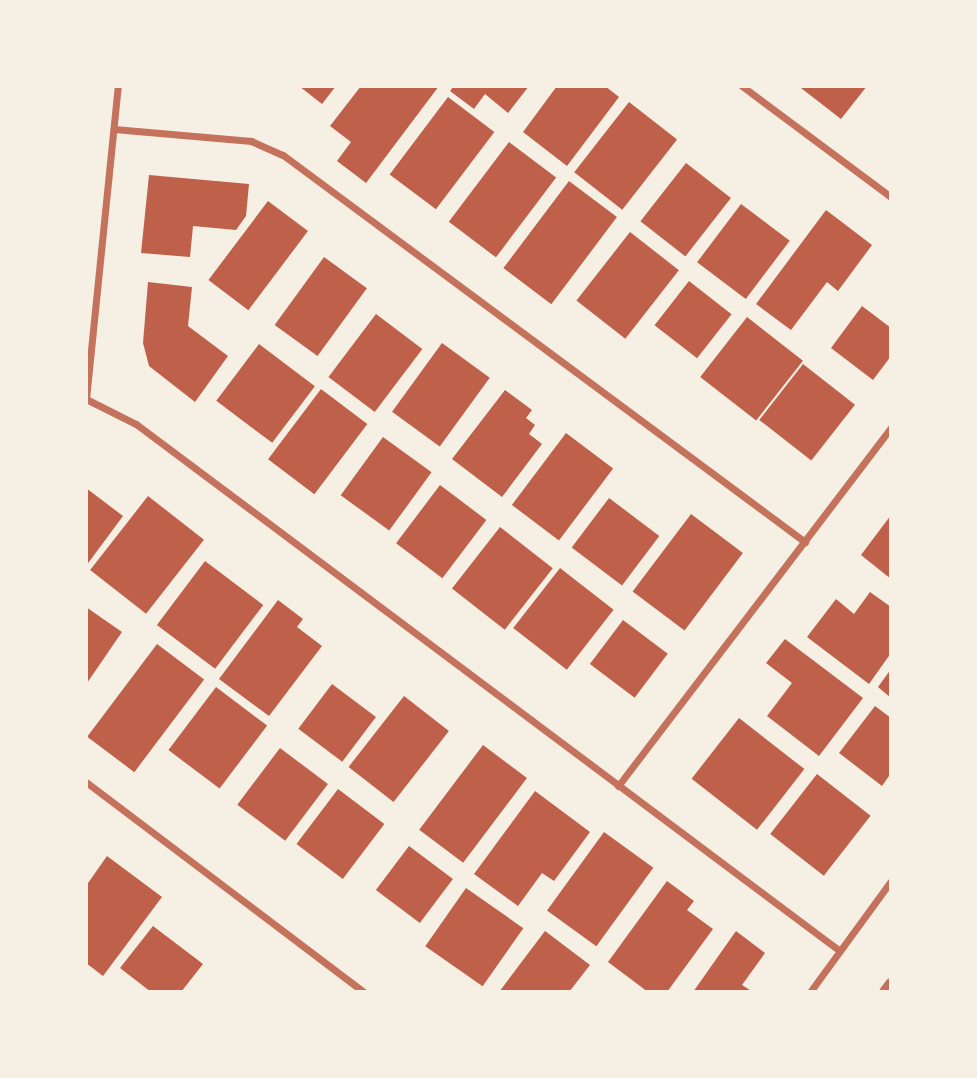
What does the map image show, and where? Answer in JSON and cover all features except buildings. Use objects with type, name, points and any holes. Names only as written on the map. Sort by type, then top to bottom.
[{"type":"street","points":[[118,86],[86,399],[136,424],[840,951]]},
{"type":"street","points":[[742,86],[891,197]]},
{"type":"street","points":[[114,128],[251,141],[283,155],[805,542]]},
{"type":"street","points":[[618,786],[891,427]]},
{"type":"street","points":[[86,782],[364,992]]},
{"type":"street","points":[[810,992],[891,881]]},
{"type":"street","points":[[885,992],[891,984]]}]
